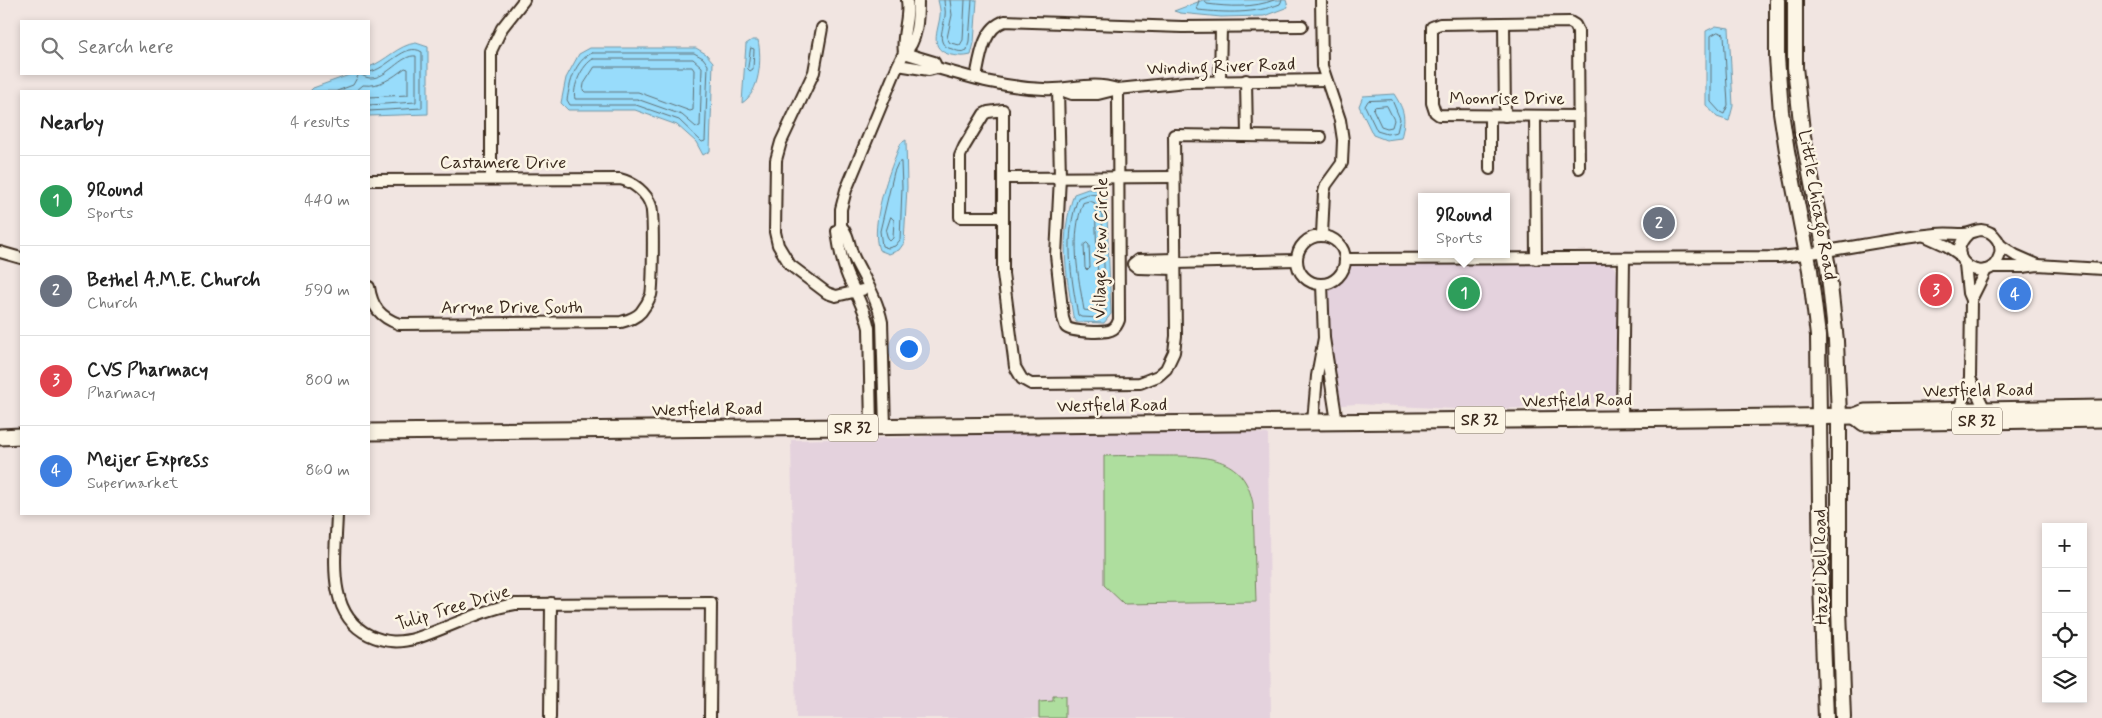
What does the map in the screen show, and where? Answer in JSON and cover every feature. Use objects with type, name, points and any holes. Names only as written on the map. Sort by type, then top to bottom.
[{"type":"main road","name":"Little Chicago Road","points":[[1777,0],[1777,57],[1781,112],[1807,254],[1818,336],[1820,417]]},
{"type":"main road","name":"Little Chicago Road","points":[[1795,0],[1795,67],[1802,131],[1825,252],[1834,316],[1839,416]]},
{"type":"main road","name":"Westfield Road","points":[[370,432],[1820,417],[1855,416],[1865,412],[2102,408]]},
{"type":"main road","name":"Hazel Dell Road","points":[[1839,416],[1839,601],[1843,714]]},
{"type":"main road","name":"Westfield Road","points":[[1855,416],[1864,423],[2102,419]]},
{"type":"main road","name":"Hazel Dell Road","points":[[1820,417],[1821,585],[1825,715]]},
{"type":"main road","points":[[0,437],[20,436]]},
{"type":"main road","points":[[1825,715],[1843,714]]},
{"type":"street","points":[[491,179],[491,51],[502,28],[524,0]]},
{"type":"street","points":[[904,53],[902,40],[908,13],[907,0]]},
{"type":"street","points":[[878,427],[866,313],[848,275],[837,231],[841,226],[842,204],[846,190],[898,65],[904,53],[910,48],[915,34],[918,18],[918,0]]},
{"type":"street","points":[[1320,0],[1320,54],[1326,80],[1340,120],[1343,155],[1339,168],[1326,185],[1324,192],[1322,235]]},
{"type":"street","points":[[976,78],[989,33],[994,26],[1005,22],[1221,27],[1302,26]]},
{"type":"street","points":[[1505,116],[1504,23],[1570,22],[1576,25],[1578,31],[1579,168]]},
{"type":"street","name":"Moonrise Drive","points":[[1504,23],[1435,25],[1431,30],[1432,103],[1435,112],[1444,116],[1578,116]]},
{"type":"street","points":[[1220,81],[1221,27]]},
{"type":"street","points":[[822,28],[814,72],[781,142],[776,160],[775,232],[784,257],[790,265],[827,293],[836,296],[870,287]]},
{"type":"street","name":"Winding River Road","points":[[904,53],[934,62],[937,68]]},
{"type":"street","name":"Winding River Road","points":[[898,65],[929,70],[937,68],[1005,85],[1058,90],[1072,94],[1098,94],[1118,89],[1171,83],[1246,80],[1326,80]]},
{"type":"street","points":[[1246,80],[1247,136]]},
{"type":"street","name":"Village View Circle","points":[[1058,90],[1060,178],[1056,269],[1063,318],[1069,329],[1108,331],[1115,327],[1119,320],[1118,89]]},
{"type":"street","points":[[1003,217],[960,217],[960,156],[984,114],[1003,110],[1004,178],[1002,262],[1004,292],[1015,367],[1022,379],[1036,384],[1134,384],[1164,372],[1172,358],[1175,343],[1174,135],[1321,137]]},
{"type":"street","points":[[1490,116],[1490,169]]},
{"type":"street","points":[[1535,116],[1536,259]]},
{"type":"street","points":[[1004,178],[1174,177]]},
{"type":"street","name":"Castamere Drive","points":[[370,180],[624,180],[636,187],[652,207],[651,294],[641,313]]},
{"type":"street","points":[[841,226],[845,230],[854,258],[879,307],[882,322],[878,427]]},
{"type":"street","points":[[1959,410],[1970,378],[1971,300],[1962,259],[1961,243],[1973,231],[1985,230],[1995,236],[2000,245],[2015,255],[2038,265]]},
{"type":"street","points":[[1346,259],[1760,258],[1825,252],[1937,233],[1968,234]]},
{"type":"street","points":[[1322,235],[1337,241],[1343,249],[1346,259],[1341,274],[1333,282],[1322,284],[1310,282],[1304,278],[1300,273],[1297,254],[1304,242],[1309,238],[1322,235]]},
{"type":"street","points":[[1924,236],[1947,246],[1974,270],[2002,266],[2023,267],[2038,265],[2102,269]]},
{"type":"street","points":[[1971,300],[1989,269],[1999,258],[2000,245]]},
{"type":"street","points":[[0,252],[20,258]]},
{"type":"street","points":[[1622,419],[1624,258]]},
{"type":"street","points":[[1118,264],[1133,264],[1138,260],[1175,264],[1297,260]]},
{"type":"street","points":[[1322,284],[1324,338],[1337,422]]},
{"type":"street","name":"Arryne Drive South","points":[[370,292],[375,309],[382,316],[393,322],[406,325],[612,323],[629,320],[641,313]]},
{"type":"street","points":[[1313,422],[1317,376],[1324,338]]},
{"type":"street","points":[[1970,378],[1984,410]]},
{"type":"street","name":"Tulip Tree Drive","points":[[337,515],[336,574],[340,602],[347,616],[359,629],[377,639],[388,642],[407,641],[493,609],[515,604],[711,603],[710,718]]},
{"type":"street","points":[[550,718],[551,603]]},
{"type":"shaded area","points":[[1609,263],[1615,268],[1617,274],[1619,336],[1616,394],[1613,401],[1533,408],[1456,409],[1357,404],[1342,405],[1339,402],[1328,346],[1328,294],[1329,290],[1341,281],[1352,266],[1357,264]]},
{"type":"shaded area","points":[[1233,431],[1268,434],[1271,718],[796,718],[791,440],[920,437],[956,433]]},
{"type":"green space","points":[[1104,456],[1192,456],[1220,461],[1241,475],[1253,504],[1256,602],[1124,604],[1104,585]]},
{"type":"green space","points":[[1053,696],[1065,696],[1065,718],[1039,718],[1039,702],[1053,701]]},
{"type":"water","points":[[938,0],[977,0],[974,43],[971,55],[951,55],[939,49],[936,39],[940,14]]},
{"type":"water","points":[[1203,0],[1286,0],[1288,7],[1264,16],[1221,17],[1174,11]]},
{"type":"water","points":[[1716,26],[1729,28],[1733,106],[1729,121],[1717,117],[1706,105],[1706,31]]},
{"type":"water","points":[[752,40],[758,40],[760,56],[758,74],[753,91],[742,103],[746,44]]},
{"type":"water","points":[[416,43],[428,47],[428,114],[370,116],[370,90],[311,90],[349,75],[370,75],[370,66],[410,44]]},
{"type":"water","points":[[590,48],[696,48],[706,54],[713,62],[710,151],[703,155],[696,142],[677,125],[635,110],[568,110],[561,103],[566,78],[579,54]]},
{"type":"water","points":[[1394,94],[1404,115],[1403,131],[1401,138],[1386,140],[1373,135],[1359,106],[1363,96]]},
{"type":"water","points":[[906,140],[907,187],[904,243],[899,250],[889,254],[879,250],[877,226],[879,212],[882,197],[901,143]]},
{"type":"water","points":[[1088,189],[1106,191],[1111,314],[1104,323],[1076,322],[1073,316],[1066,269],[1065,240],[1069,210],[1074,194]]},
{"type":"place","name":"Bethel A.M.E. Church","points":[[1659,223]]},
{"type":"place","name":"CVS Pharmacy","points":[[1936,290]]},
{"type":"place","name":"9Round","points":[[1464,293]]},
{"type":"place","name":"Meijer Express","points":[[2015,294]]}]
